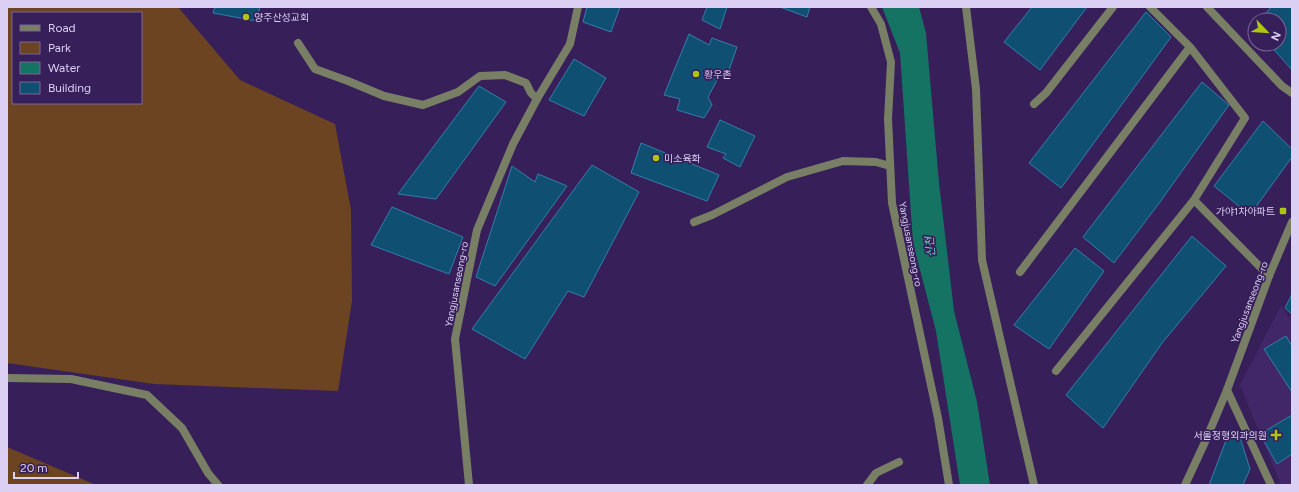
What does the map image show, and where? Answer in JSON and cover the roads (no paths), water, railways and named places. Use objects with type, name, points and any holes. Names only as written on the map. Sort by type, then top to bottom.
[{"type":"street","name":"Yangjusanseong-ro","points":[[469,485],[455,339],[477,230],[513,144],[537,99],[570,44],[578,7]]},
{"type":"street","name":"Yangjusanseong-ro","points":[[871,7],[881,24],[891,62],[888,119],[894,210],[938,418],[949,485]]},
{"type":"street","points":[[966,7],[976,89],[982,260],[1034,485]]},
{"type":"street","points":[[1034,104],[1046,93],[1113,7]]},
{"type":"street","points":[[1056,371],[1194,200],[1245,118],[1190,47],[1150,7]]},
{"type":"street","points":[[1207,7],[1282,86],[1292,93]]},
{"type":"street","points":[[298,43],[315,69],[384,96],[423,105],[458,92],[480,76],[505,75],[526,83],[531,93],[537,99]]},
{"type":"street","points":[[1020,272],[1190,47]]},
{"type":"street","points":[[694,222],[732,205],[787,176],[843,161],[876,162],[890,166]]},
{"type":"street","points":[[1194,200],[1269,276]]},
{"type":"street","name":"Yangjusanseong-ro","points":[[1185,485],[1227,390],[1269,276],[1292,222]]},
{"type":"street","points":[[7,378],[70,379],[147,395],[182,428],[208,473],[218,485]]},
{"type":"street","points":[[1227,390],[1271,485]]},
{"type":"street","points":[[867,485],[876,473],[899,462]]},
{"type":"water","name":"신천","points":[[882,7],[919,7],[926,33],[939,183],[954,311],[977,402],[990,485],[960,485],[936,331],[913,243],[900,53]]},
{"type":"place","name":"양주산성교회","points":[[246,17]]},
{"type":"place","name":"황우촌","points":[[696,74]]},
{"type":"place","name":"미소육화","points":[[656,158]]},
{"type":"place","name":"가야1차아파트","points":[[1283,211]]},
{"type":"place","name":"서울정형외과의원","points":[[1276,435]]}]
